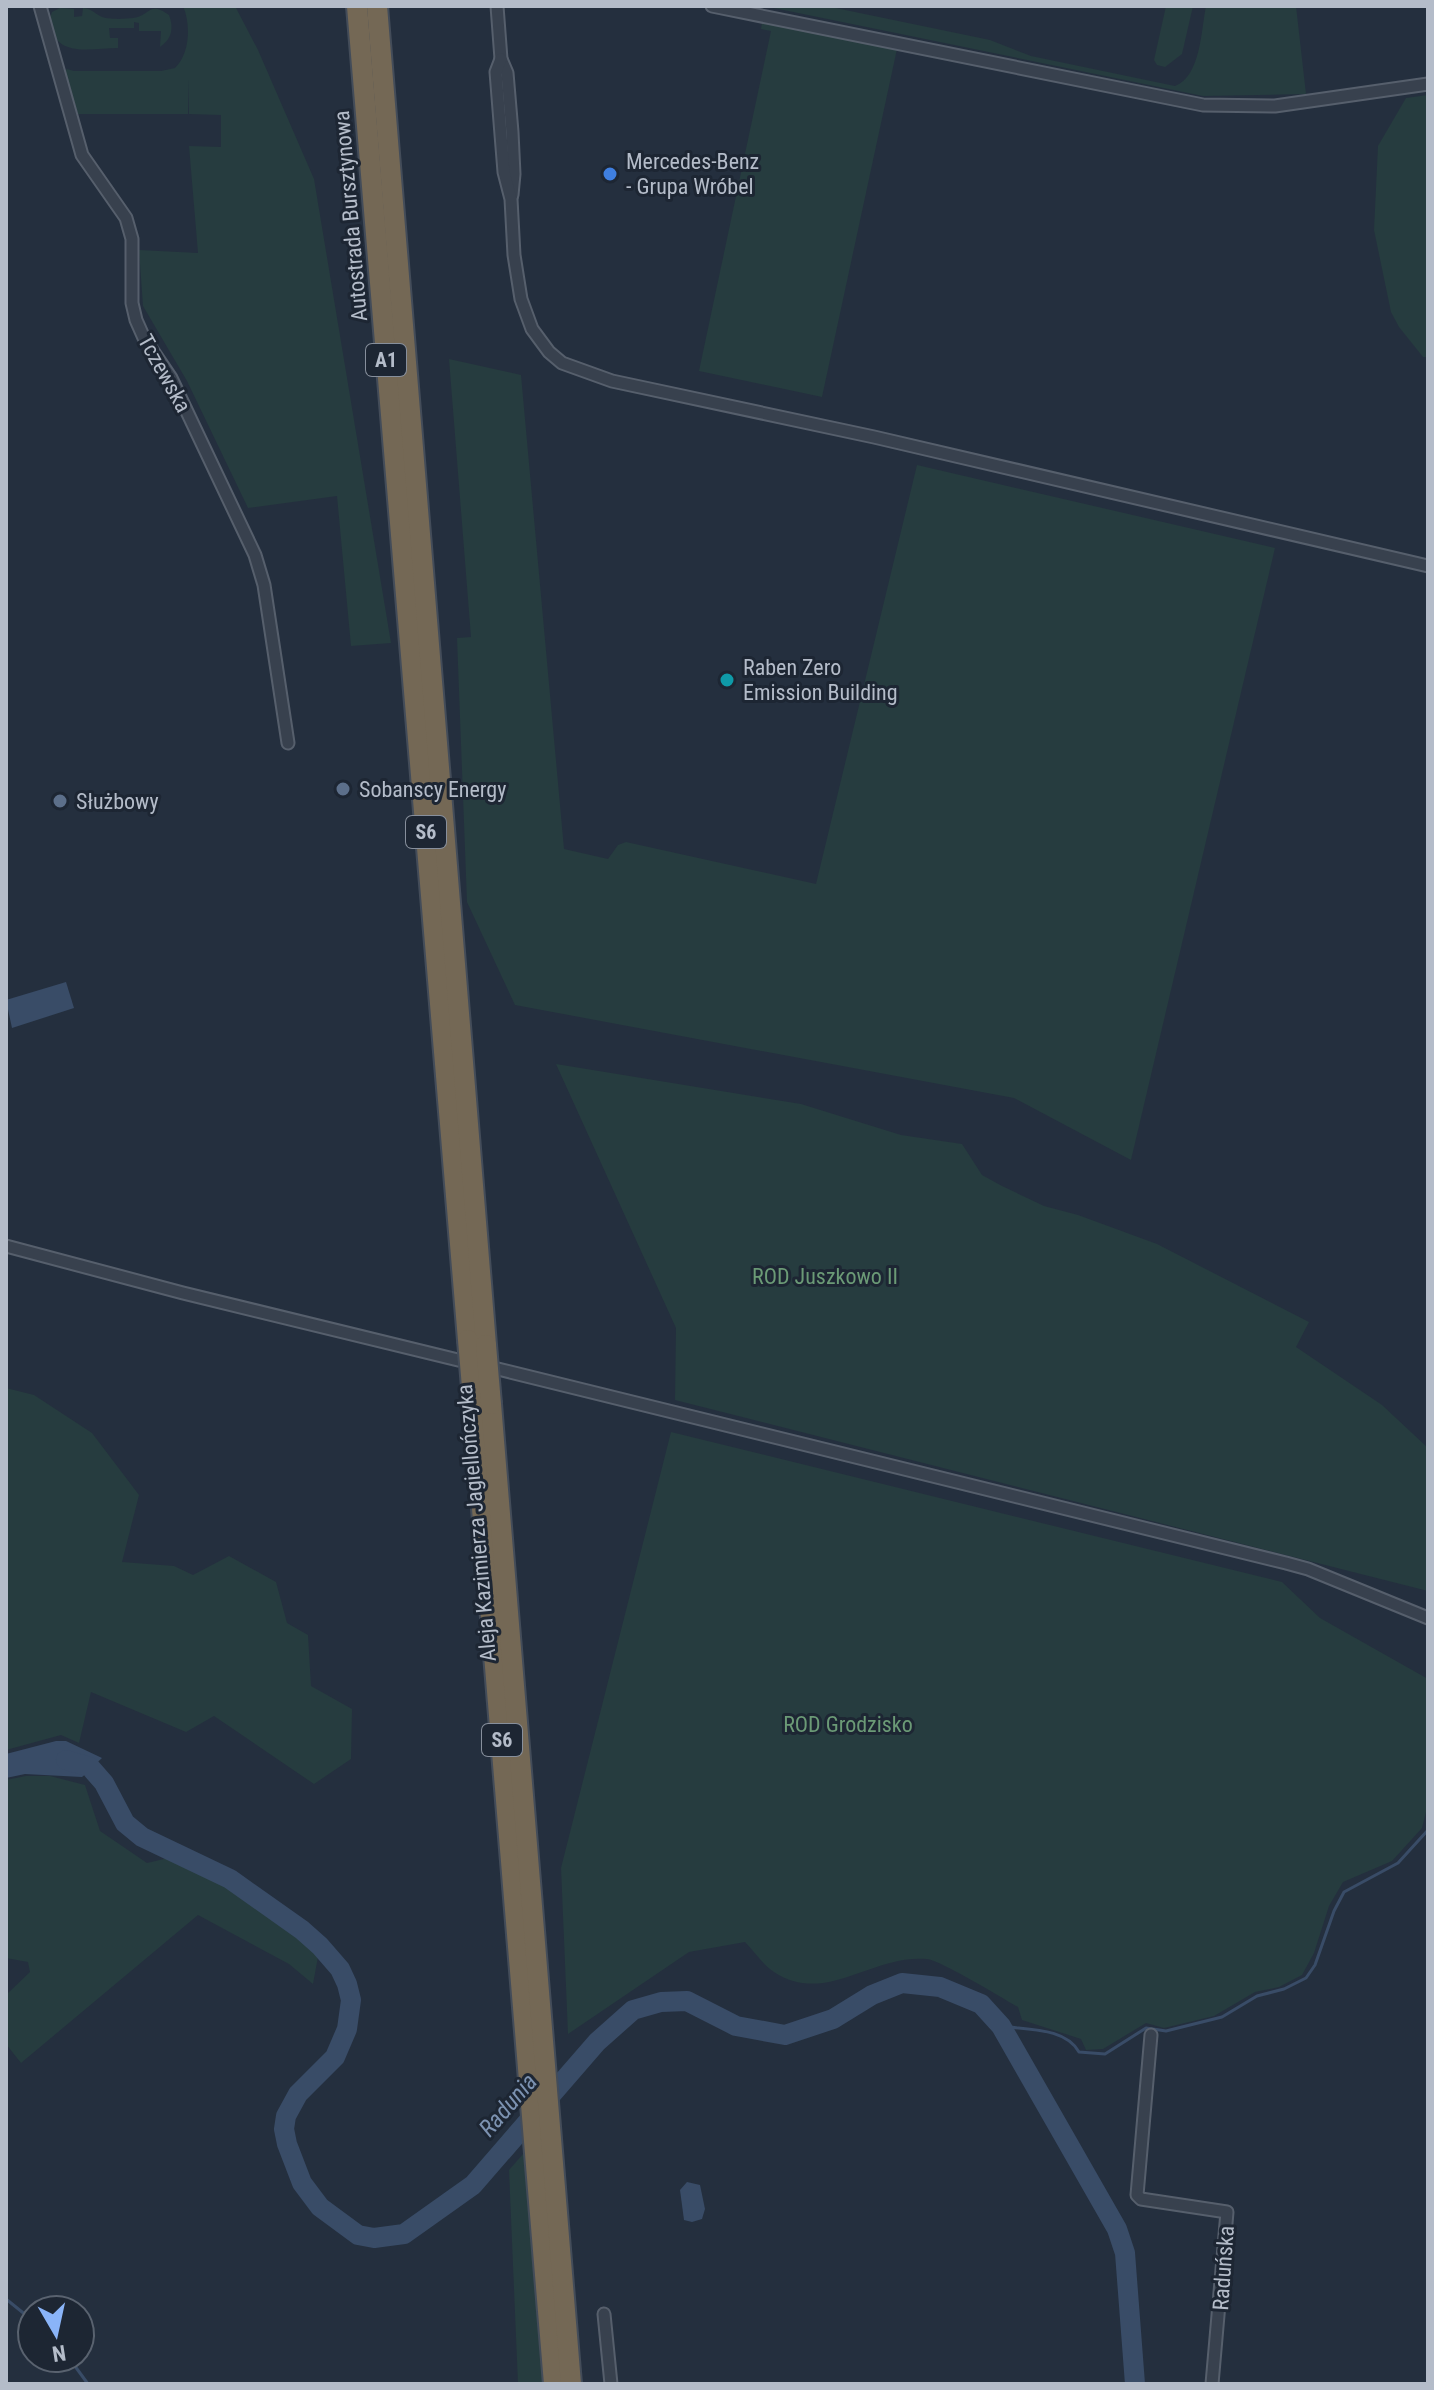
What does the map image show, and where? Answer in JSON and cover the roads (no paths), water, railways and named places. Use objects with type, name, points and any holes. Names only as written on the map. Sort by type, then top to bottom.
[{"type":"highway","name":"Autostrada Bursztynowa","points":[[357,6],[421,660]]},
{"type":"highway","name":"Autostrada Bursztynowa","points":[[377,6],[421,660]]},
{"type":"highway","name":"Aleja Kazimierza Jagiellończyka","points":[[421,660],[482,1401],[531,2080],[544,2144],[571,2384]]},
{"type":"highway","name":"Aleja Kazimierza Jagiellończyka","points":[[482,1401],[547,2064],[544,2144],[554,2384]]},
{"type":"street","name":"Tczewska","points":[[40,6],[82,155],[126,218],[132,239],[132,303],[136,320],[144,338],[171,378],[255,555],[264,585],[288,743]]},
{"type":"street","points":[[497,6],[514,153],[514,191],[511,199],[514,255],[521,299],[532,329],[549,352],[562,363],[612,381],[874,437],[1428,566]]},
{"type":"street","points":[[712,6],[1203,105],[1275,106],[1428,84]]},
{"type":"street","points":[[6,1246],[458,1360]]},
{"type":"street","points":[[498,1369],[1286,1563],[1428,1618]]},
{"type":"street","name":"Raduńska","points":[[1151,2035],[1137,2195],[1141,2199],[1227,2212],[1212,2384]]},
{"type":"street","points":[[604,2314],[611,2384]]},
{"type":"water","points":[[66,982],[74,1008],[12,1028],[6,1000]]},
{"type":"water","points":[[66,1741],[102,1758],[82,1777],[25,1774],[6,1778],[6,1754]]},
{"type":"water","points":[[687,2182],[700,2185],[705,2209],[702,2219],[692,2222],[684,2220],[680,2190]]},
{"type":"waterway","name":"Radunia","points":[[66,1760],[90,1767],[104,1783],[125,1823],[142,1837],[230,1879],[302,1930],[340,1969],[351,2000],[347,2029],[335,2057],[298,2094],[286,2116],[284,2129],[302,2183],[320,2207],[358,2235],[374,2238],[404,2234],[473,2185],[597,2042],[633,2010],[661,2002],[687,2001],[736,2026],[785,2035],[833,2019],[872,1995],[902,1983],[940,1987],[981,2004],[1001,2026],[1117,2229],[1125,2253],[1135,2384]]},
{"type":"waterway","points":[[1001,2026],[1055,2034],[1073,2044],[1079,2052],[1105,2054],[1146,2028],[1166,2031],[1222,2017],[1257,1996],[1284,1989],[1306,1978],[1315,1965],[1344,1892],[1398,1863],[1428,1830]]},
{"type":"waterway","points":[[6,2299],[16,2307]]},
{"type":"waterway","points":[[81,2374],[88,2384]]},
{"type":"place","name":"Mercedes-Benz - Grupa Wróbel","points":[[610,174]]},
{"type":"place","name":"Raben Zero Emission Building","points":[[727,680]]},
{"type":"place","name":"Sobanscy Energy","points":[[343,789]]},
{"type":"place","name":"Służbowy","points":[[60,801]]},
{"type":"park label","name":"ROD Juszkowo II","points":[[825,1276]]},
{"type":"park label","name":"ROD Grodzisko","points":[[848,1724]]}]
